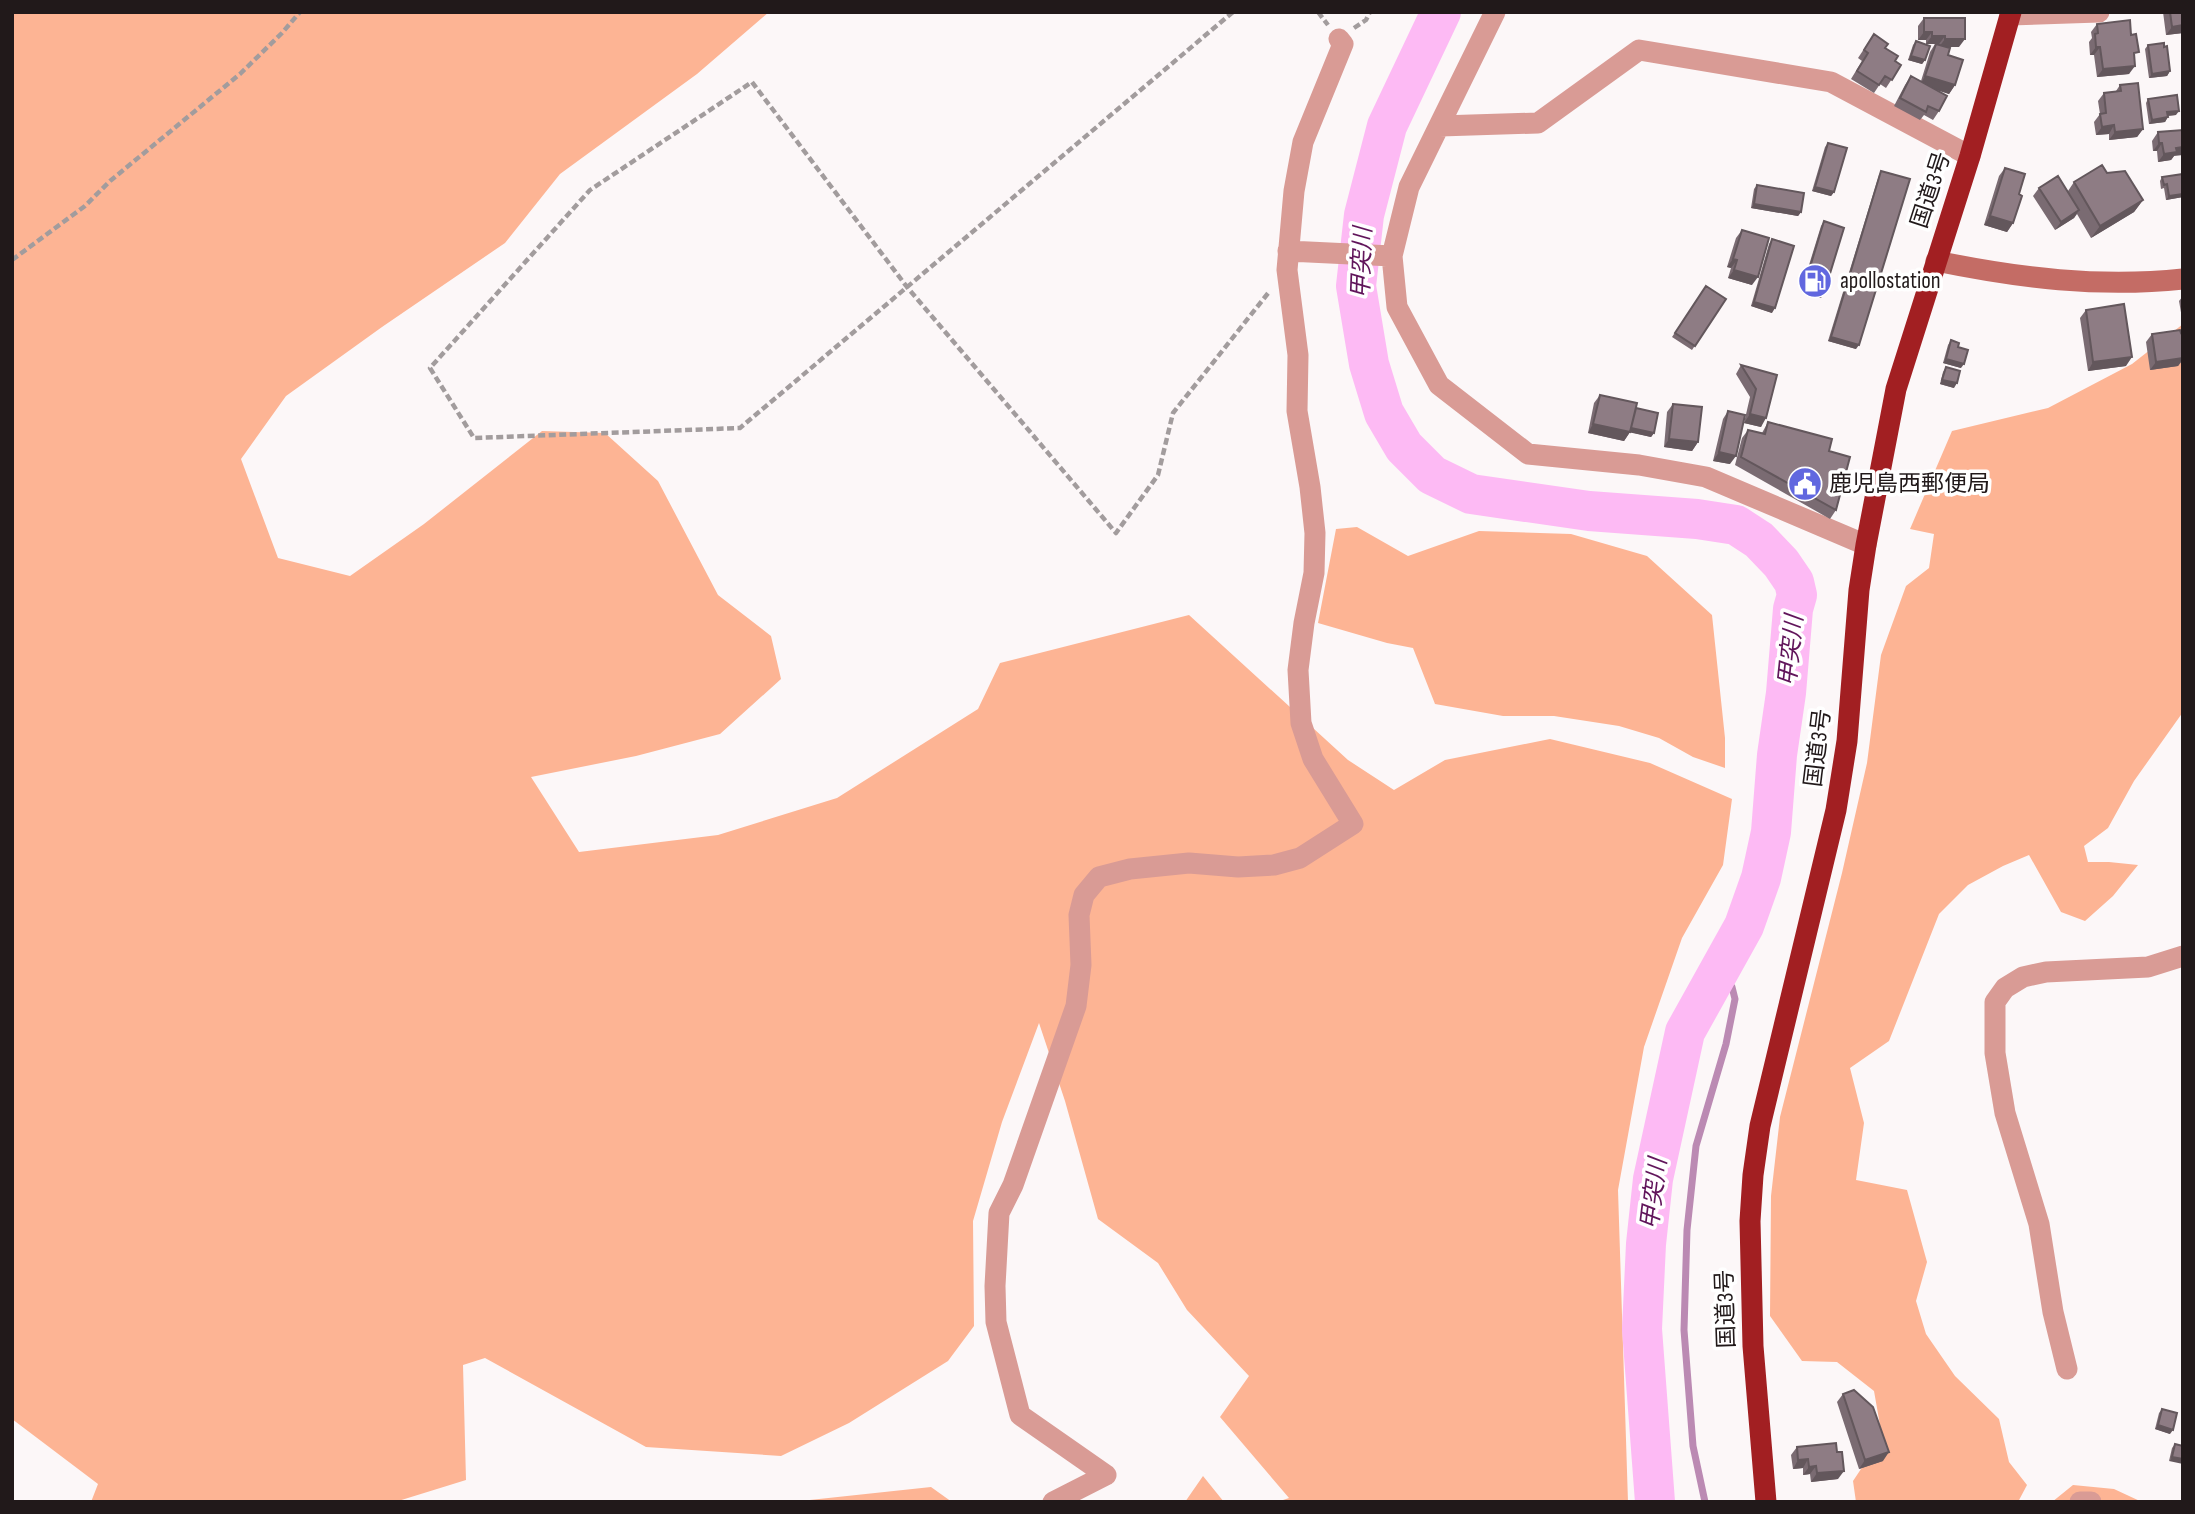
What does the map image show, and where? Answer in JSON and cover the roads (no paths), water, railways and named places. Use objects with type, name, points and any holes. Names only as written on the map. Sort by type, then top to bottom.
[{"type":"highway","name":"国道3号","points":[[1766,1502],[1753,1346],[1750,1221],[1760,1126],[1836,810],[1847,741],[1859,590],[1896,389],[1970,156],[2010,13]]},
{"type":"main road","points":[[1937,261],[2065,282],[2141,284],[2183,279]]},
{"type":"street","points":[[1495,12],[1409,187],[1392,256],[1396,307],[1439,385],[1528,454],[1639,465],[1706,477],[1866,545]]},
{"type":"street","points":[[2010,13],[2099,12]]},
{"type":"street","points":[[1106,1475],[1020,1415],[996,1322],[999,1213],[1013,1185],[1076,1006],[1081,965],[1079,915],[1084,895],[1100,877],[1130,869],[1189,863],[1238,867],[1274,865],[1300,858],[1353,824],[1313,759],[1301,723],[1298,670],[1314,573],[1315,533],[1297,411],[1298,355],[1287,261],[1294,191],[1303,142],[1343,44],[1339,39]]},
{"type":"street","points":[[1440,127],[1538,123],[1639,50],[1831,82],[1970,156]]},
{"type":"street","points":[[1287,261],[1392,256]]},
{"type":"street","points":[[2067,1369],[2053,1312],[2039,1224],[2005,1113],[1995,1053],[1995,1002],[2006,988],[2023,978],[2046,972],[2148,967],[2183,956]]},
{"type":"street","points":[[1053,1502],[1106,1475]]},
{"type":"street","points":[[1091,1502],[1106,1475]]},
{"type":"street","points":[[2080,1502],[2091,1502]]},
{"type":"waterway","name":"甲突川","points":[[1441,12],[1387,126],[1364,215],[1356,286],[1369,364],[1384,413],[1404,447],[1432,475],[1471,494],[1589,511],[1697,519],[1736,525],[1759,540],[1781,563],[1794,582],[1797,595],[1793,609],[1771,832],[1761,878],[1744,926],[1685,1032],[1653,1179],[1646,1244],[1642,1329],[1655,1502]]},
{"type":"waterway","points":[[1705,1502],[1693,1446],[1684,1330],[1687,1230],[1696,1146],[1726,1044],[1735,999],[1732,987],[1719,969]]},
{"type":"place","name":"apollostation","points":[[1815,281]]},
{"type":"place","name":"鹿児島西郵便局","points":[[1805,484]]}]
